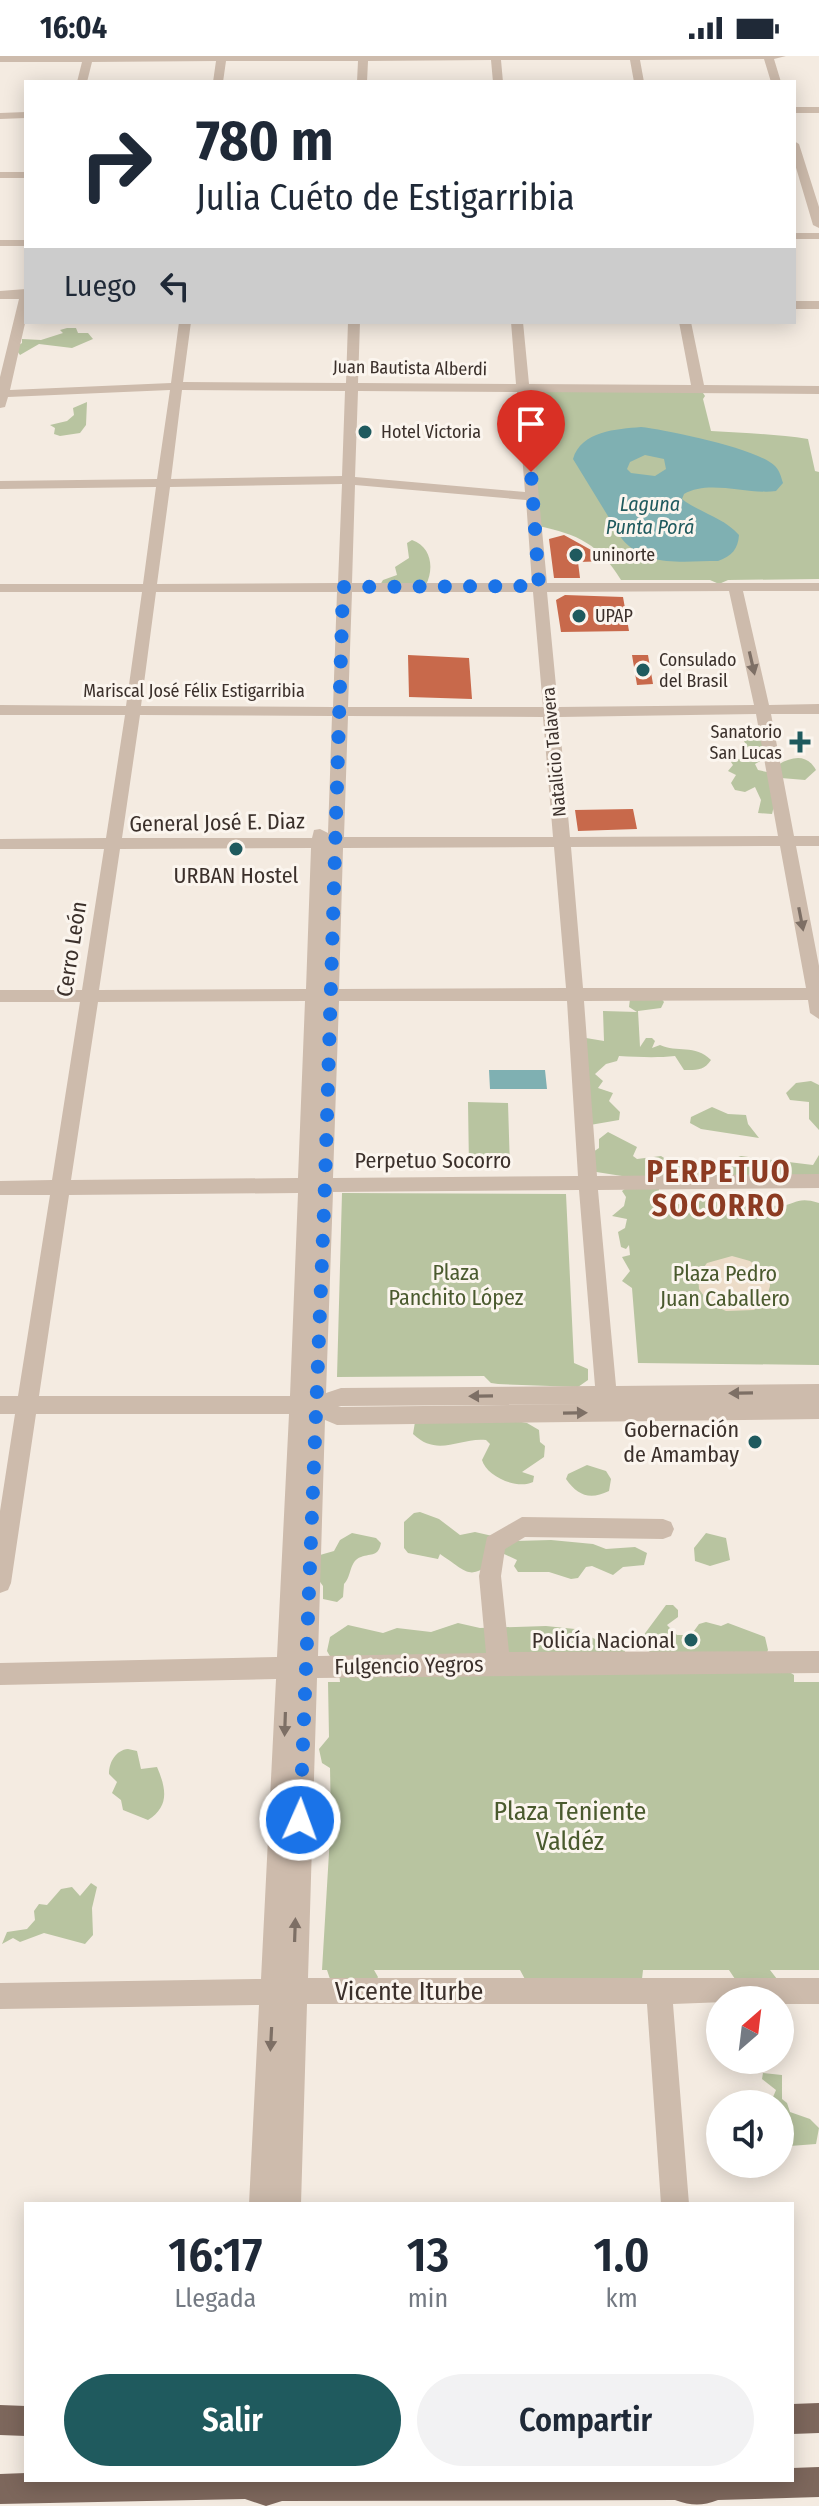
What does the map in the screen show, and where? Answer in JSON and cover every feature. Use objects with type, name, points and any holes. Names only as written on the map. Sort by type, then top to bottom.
[{"type":"main road","points":[[794,2419],[819,2418]]},
{"type":"main road","points":[[0,2420],[24,2421]]},
{"type":"main road","points":[[0,2489],[698,2488],[819,2482]]},
{"type":"street","points":[[496,56],[498,80]]},
{"type":"street","points":[[768,56],[775,80]]},
{"type":"street","points":[[0,59],[781,56]]},
{"type":"street","points":[[82,80],[88,57]]},
{"type":"street","points":[[218,80],[222,57]]},
{"type":"street","points":[[362,80],[363,57]]},
{"type":"street","points":[[634,57],[639,80]]},
{"type":"street","points":[[796,110],[819,110]]},
{"type":"street","points":[[0,116],[24,115]]},
{"type":"street","points":[[819,171],[798,171],[819,225]]},
{"type":"street","points":[[0,175],[24,175]]},
{"type":"street","points":[[796,236],[819,236]]},
{"type":"street","points":[[0,243],[24,243]]},
{"type":"street","points":[[0,295],[24,294]]},
{"type":"street","points":[[1,397],[24,302]]},
{"type":"street","points":[[796,305],[819,305]]},
{"type":"street","name":"Cerro León","points":[[0,1583],[133,712],[147,588],[185,324]]},
{"type":"street","points":[[276,2191],[308,1405],[329,770],[343,587],[354,324]]},
{"type":"street","name":"Natalicio Talavera","points":[[517,324],[607,1404]]},
{"type":"street","points":[[685,324],[698,389]]},
{"type":"street","name":"Juan Bautista Alberdi","points":[[1,397],[177,386],[819,390]]},
{"type":"street","points":[[0,485],[348,480],[533,497]]},
{"type":"street","points":[[735,587],[763,711],[819,1013]]},
{"type":"street","points":[[0,588],[819,587]]},
{"type":"street","name":"Mariscal José Félix Estigarribia","points":[[0,710],[550,712],[819,709]]},
{"type":"street","name":"General José E. Diaz","points":[[0,844],[819,841]]},
{"type":"street","points":[[0,996],[817,994]]},
{"type":"street","name":"Perpetuo Socorro","points":[[0,1188],[819,1181]]},
{"type":"street","points":[[0,1405],[308,1405],[337,1416],[819,1393]]},
{"type":"street","points":[[607,1404],[819,1410]]},
{"type":"street","points":[[498,1663],[490,1576],[495,1544],[522,1527],[663,1529]]},
{"type":"street","name":"Fulgencio Yegros","points":[[0,1674],[498,1663],[819,1662]]},
{"type":"street","points":[[659,1991],[675,2202]]},
{"type":"street","name":"Vicente Iturbe","points":[[0,1996],[819,1991]]},
{"type":"green space","points":[[67,328],[88,333],[93,339],[72,348],[39,344],[20,355],[15,348],[22,343],[22,339],[41,340],[63,333],[60,330]]},
{"type":"green space","points":[[525,389],[701,390],[705,396],[703,399],[711,431],[808,439],[815,471],[819,472],[819,579],[728,580],[719,584],[710,580],[621,580],[605,558],[587,543],[538,526]]},
{"type":"green space","points":[[87,402],[86,425],[80,433],[54,434],[55,428],[50,425],[67,421],[74,415],[73,408]]},
{"type":"green space","points":[[412,540],[424,548],[430,559],[426,585],[380,585],[383,580],[397,575],[395,567],[409,558],[407,543]]},
{"type":"green space","points":[[755,729],[761,734],[757,739],[765,743],[766,758],[755,764],[758,770],[767,772],[779,764],[799,758],[811,763],[816,770],[805,780],[781,778],[772,814],[758,813],[761,800],[755,787],[745,792],[735,790],[731,783],[736,775],[728,771],[733,765],[729,759],[746,759],[751,754],[744,741],[750,730]]},
{"type":"green space","points":[[660,997],[664,1002],[661,1008],[638,1011],[640,1047],[646,1038],[652,1038],[655,1041],[652,1048],[660,1045],[692,1050],[711,1060],[703,1068],[684,1070],[675,1056],[619,1056],[617,1061],[606,1064],[595,1074],[603,1081],[598,1088],[613,1093],[609,1101],[620,1112],[619,1120],[590,1125],[586,1038],[604,1041],[603,1011],[637,1012],[629,1007],[630,999]]},
{"type":"green space","points":[[811,1081],[819,1085],[819,1130],[809,1119],[809,1102],[790,1100],[786,1093],[796,1083]]},
{"type":"green space","points":[[468,1102],[508,1103],[510,1169],[469,1168]]},
{"type":"green space","points":[[712,1107],[728,1114],[746,1115],[748,1124],[759,1138],[701,1129],[690,1123],[691,1117]]},
{"type":"green space","name":"Plaza Pedro Juan Caballero","points":[[608,1132],[637,1147],[633,1156],[637,1159],[661,1156],[675,1165],[697,1162],[713,1169],[713,1178],[660,1183],[657,1201],[662,1204],[715,1199],[719,1206],[738,1207],[746,1198],[775,1206],[801,1201],[819,1203],[819,1365],[638,1363],[632,1288],[622,1281],[630,1271],[622,1257],[630,1255],[629,1245],[626,1249],[621,1247],[618,1232],[625,1228],[627,1219],[612,1216],[624,1206],[626,1197],[622,1191],[629,1186],[622,1176],[590,1171],[590,1154],[599,1148],[599,1139]]},
{"type":"green space","points":[[819,1155],[819,1182],[728,1176],[725,1166],[730,1160],[741,1156],[813,1165]]},
{"type":"green space","name":"Plaza Panchito López","points":[[342,1193],[566,1194],[574,1363],[588,1369],[588,1380],[578,1387],[498,1384],[491,1383],[484,1376],[337,1377]]},
{"type":"green space","points":[[506,1419],[527,1423],[539,1430],[540,1442],[545,1446],[544,1457],[522,1472],[534,1476],[533,1482],[511,1483],[489,1471],[482,1460],[490,1444],[486,1440],[440,1446],[422,1441],[413,1434],[415,1422]]},
{"type":"green space","points":[[587,1465],[606,1471],[611,1479],[609,1491],[585,1495],[566,1479],[568,1474]]},
{"type":"green space","points":[[420,1512],[439,1519],[460,1535],[475,1532],[515,1541],[551,1540],[593,1544],[606,1549],[635,1547],[647,1553],[644,1565],[623,1567],[613,1575],[592,1566],[586,1567],[578,1578],[571,1579],[549,1572],[518,1572],[514,1566],[517,1560],[504,1554],[484,1568],[471,1572],[440,1554],[438,1559],[408,1553],[404,1548],[404,1522]]},
{"type":"green space","points":[[352,1533],[376,1538],[381,1543],[380,1547],[376,1553],[354,1562],[344,1584],[343,1597],[337,1602],[323,1599],[323,1586],[315,1575],[320,1555],[334,1551],[340,1540]]},
{"type":"green space","points":[[706,1533],[726,1538],[730,1560],[710,1566],[695,1561],[694,1548]]},
{"type":"green space","name":"Plaza Teniente Valdéz","points":[[666,1605],[673,1605],[678,1610],[678,1617],[667,1625],[677,1635],[691,1635],[699,1624],[706,1622],[721,1626],[728,1623],[765,1637],[768,1650],[765,1656],[794,1675],[794,1682],[819,1682],[819,1970],[770,1970],[777,1979],[739,1985],[729,1970],[643,1970],[642,1979],[527,1983],[520,1970],[374,1970],[378,1977],[375,1983],[330,1979],[327,1970],[322,1970],[331,1819],[330,1768],[322,1763],[319,1749],[329,1737],[328,1682],[340,1682],[339,1672],[327,1651],[330,1637],[348,1625],[383,1633],[397,1628],[431,1632],[458,1623],[480,1628],[546,1626],[575,1629],[601,1642],[623,1645],[625,1652],[652,1655],[643,1643],[643,1636]]},
{"type":"green space","points":[[128,1749],[137,1751],[141,1769],[157,1767],[162,1782],[163,1803],[148,1820],[123,1810],[121,1800],[112,1793],[117,1782],[109,1774],[110,1765],[117,1754]]},
{"type":"green space","points":[[91,1883],[97,1887],[92,1908],[93,1935],[85,1944],[44,1933],[20,1942],[13,1938],[2,1944],[7,1932],[27,1929],[35,1920],[34,1911],[39,1904],[47,1905],[61,1889],[72,1887],[80,1896]]},
{"type":"green space","points":[[763,2074],[782,2075],[782,2090],[776,2090],[762,2079]]},
{"type":"green space","points":[[794,2113],[810,2119],[819,2128],[816,2144],[794,2146]]},
{"type":"shaded area","points":[[732,1256],[750,1261],[769,1278],[766,1300],[754,1310],[726,1311],[709,1303],[699,1289],[698,1275],[707,1263]]},
{"type":"water","name":"Laguna Punta Porá","points":[[641,427],[732,447],[775,466],[783,483],[776,491],[705,488],[684,494],[682,499],[739,535],[731,554],[718,561],[666,561],[642,555],[622,539],[573,459],[577,450],[592,437]],"holes":[[[645,455],[664,459],[666,469],[655,476],[631,473],[627,469],[630,462]]]},
{"type":"water","points":[[489,1070],[545,1070],[547,1089],[490,1089]]},
{"type":"building","name":"uninorte","points":[[564,535],[611,561],[578,562],[580,578],[554,578],[549,539]]},
{"type":"building","name":"UPAP","points":[[565,595],[623,597],[629,631],[561,632],[556,600]]},
{"type":"building","points":[[408,655],[469,658],[472,699],[409,697]]},
{"type":"building","name":"Consulado del Brasil","points":[[632,655],[648,655],[653,684],[637,685]]},
{"type":"building","points":[[633,809],[637,829],[578,831],[575,810]]},
{"type":"place","name":"Hotel Victoria","points":[[365,432]]},
{"type":"place","name":"uninorte","points":[[576,555]]},
{"type":"place","name":"UPAP","points":[[579,616]]},
{"type":"place","name":"Consulado del Brasil","points":[[643,670]]},
{"type":"place","name":"Sanatorio San Lucas","points":[[800,742]]},
{"type":"place","name":"URBAN Hostel","points":[[236,849]]},
{"type":"place","name":"Gobernación de Amambay","points":[[755,1442]]},
{"type":"place","name":"Policía Nacional","points":[[691,1640]]},
{"type":"district","name":"PERPETUO SOCORRO","points":[[719,1189]]},
{"type":"route","points":[[300,1820],[325,1184],[343,587],[539,586],[531,472]]}]
